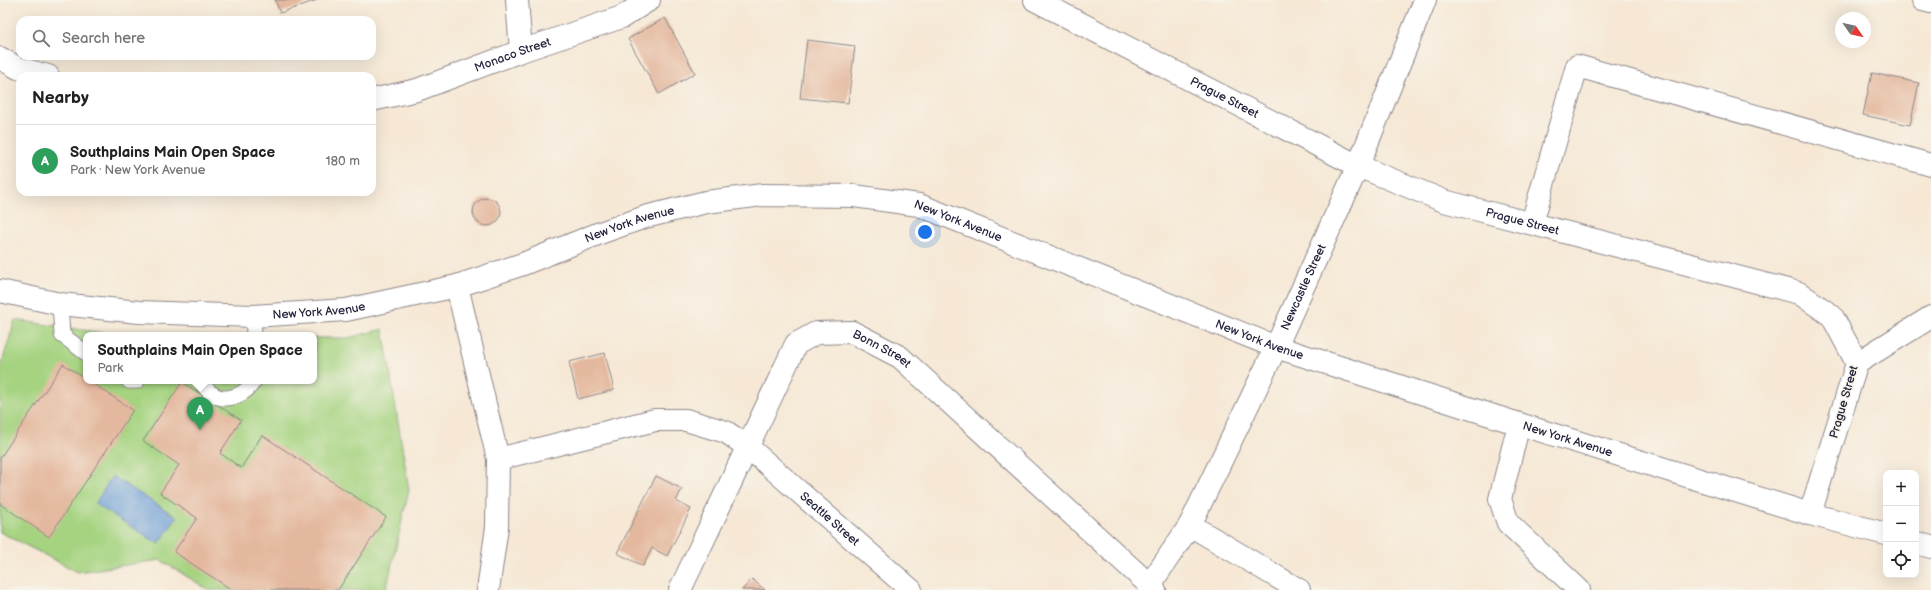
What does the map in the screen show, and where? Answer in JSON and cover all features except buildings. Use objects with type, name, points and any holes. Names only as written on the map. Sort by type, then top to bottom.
[{"type":"street","points":[[516,0],[521,51]]},
{"type":"street","name":"Monaco Street","points":[[376,99],[417,90],[521,51],[622,17],[650,0]]},
{"type":"street","name":"Prague Street","points":[[1035,0],[1358,166],[1444,201],[1799,293],[1832,316],[1857,363],[1810,514]]},
{"type":"street","name":"Newcastle Street","points":[[1152,588],[1190,525],[1276,347],[1358,166],[1425,0]]},
{"type":"street","points":[[1923,0],[1931,2]]},
{"type":"street","points":[[0,58],[18,68],[33,72]]},
{"type":"street","points":[[1532,223],[1577,66],[1931,165]]},
{"type":"street","name":"New York Avenue","points":[[0,291],[60,304],[253,326],[346,310],[457,286],[523,264],[600,233],[645,217],[706,202],[763,195],[854,196],[919,205],[1276,347],[1810,514],[1883,533]]},
{"type":"street","points":[[457,286],[498,459],[497,528],[488,590]]},
{"type":"street","points":[[1857,363],[1931,317]]},
{"type":"street","name":"Bonn Street","points":[[680,590],[796,344],[816,333],[852,332],[900,357],[1152,588]]},
{"type":"street","name":"Seattle Street","points":[[498,459],[656,420],[686,420],[726,432],[748,447],[911,590]]},
{"type":"street","points":[[1519,424],[1500,500],[1508,523],[1579,590]]},
{"type":"street","points":[[1190,525],[1299,590]]},
{"type":"street","points":[[1919,543],[1931,547]]},
{"type":"lane","points":[[60,304],[62,336],[83,351]]},
{"type":"lane","points":[[203,384],[212,393],[222,398],[232,398],[242,395],[252,384]]},
{"type":"green space","points":[[15,320],[97,332],[83,332],[83,384],[317,384],[317,338],[348,338],[383,329],[409,490],[386,590],[209,590],[160,560],[78,572],[0,532],[0,369]]},
{"type":"water","points":[[112,476],[177,517],[159,544],[95,504]]},
{"type":"place","name":"Southplains Main Open Space","points":[[200,430]]}]
